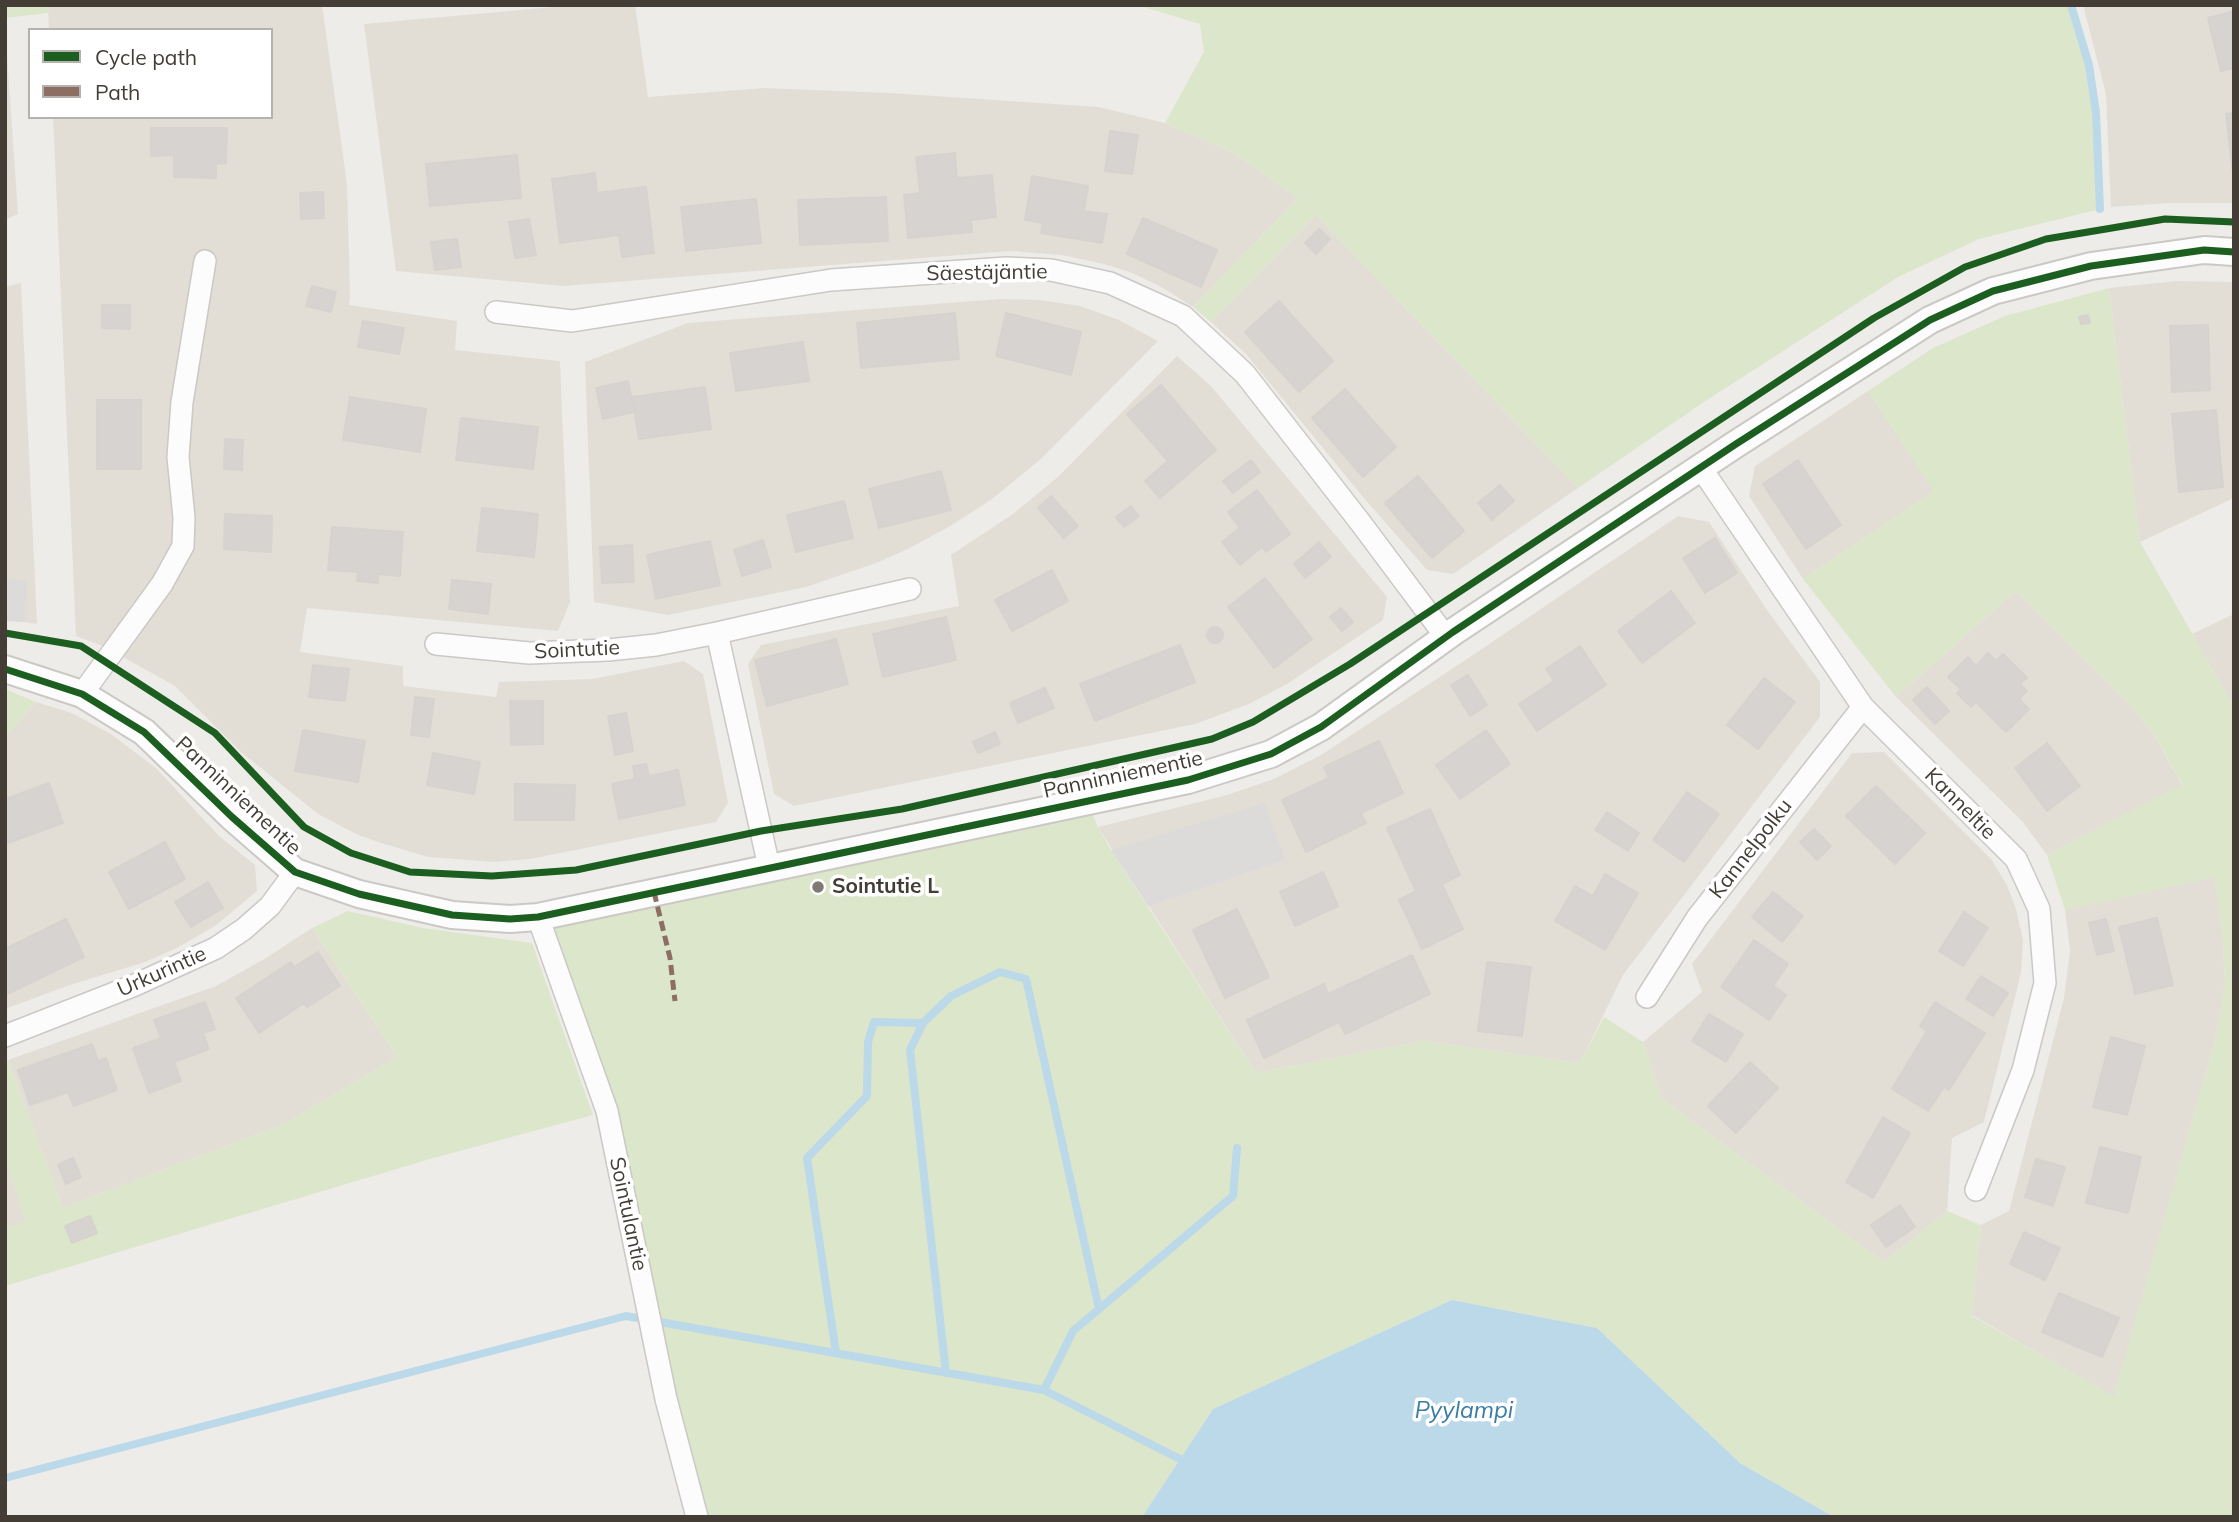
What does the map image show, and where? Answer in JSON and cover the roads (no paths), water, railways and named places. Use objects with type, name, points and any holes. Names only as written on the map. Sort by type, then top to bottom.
[{"type":"street","name":"Panninniementie","points":[[5,669],[82,694],[144,732],[232,817],[295,872],[359,894],[452,915],[510,919],[538,917],[1087,802],[1226,769],[1271,754],[1321,727],[1446,637],[1930,320],[1993,292],[2091,265],[2204,250],[2234,252]]},
{"type":"street","points":[[82,694],[162,584],[183,546],[184,518],[178,457],[182,402],[205,261]]},
{"type":"street","name":"Säestäjäntie","points":[[496,312],[572,321],[831,281],[1006,268],[1051,270],[1110,283],[1183,316],[1245,374],[1446,637]]},
{"type":"street","name":"Kanneltie","points":[[1701,468],[1863,707],[2016,859],[2039,909],[2045,983],[2023,1070],[1976,1190]]},
{"type":"street","name":"Sointutie","points":[[436,644],[529,653],[656,645],[717,634],[910,589]]},
{"type":"street","points":[[717,634],[769,867]]},
{"type":"street","name":"Kannelpolku","points":[[1647,997],[1697,918],[1863,707]]},
{"type":"street","name":"Urkurintie","points":[[5,1036],[135,985],[216,948],[244,929],[270,906],[295,872]]},
{"type":"street","name":"Sointulantie","points":[[538,917],[607,1111],[666,1399],[697,1517]]},
{"type":"water","name":"Pyylampi","points":[[1452,1300],[1597,1328],[1740,1463],[1834,1517],[1142,1517],[1213,1409]]},
{"type":"waterway","points":[[2071,5],[2089,65],[2096,112],[2100,209]]},
{"type":"waterway","points":[[946,1373],[910,1050],[923,1023],[951,996],[1000,972],[1026,979],[1099,1309]]},
{"type":"waterway","points":[[836,1353],[807,1158],[867,1096],[868,1042],[874,1022],[923,1023]]},
{"type":"waterway","points":[[1044,1390],[1073,1331],[1233,1196],[1237,1148]]},
{"type":"waterway","points":[[5,1478],[626,1316],[1044,1390],[1180,1459]]},
{"type":"place","name":"Sointutie L","points":[[818,887]]}]
